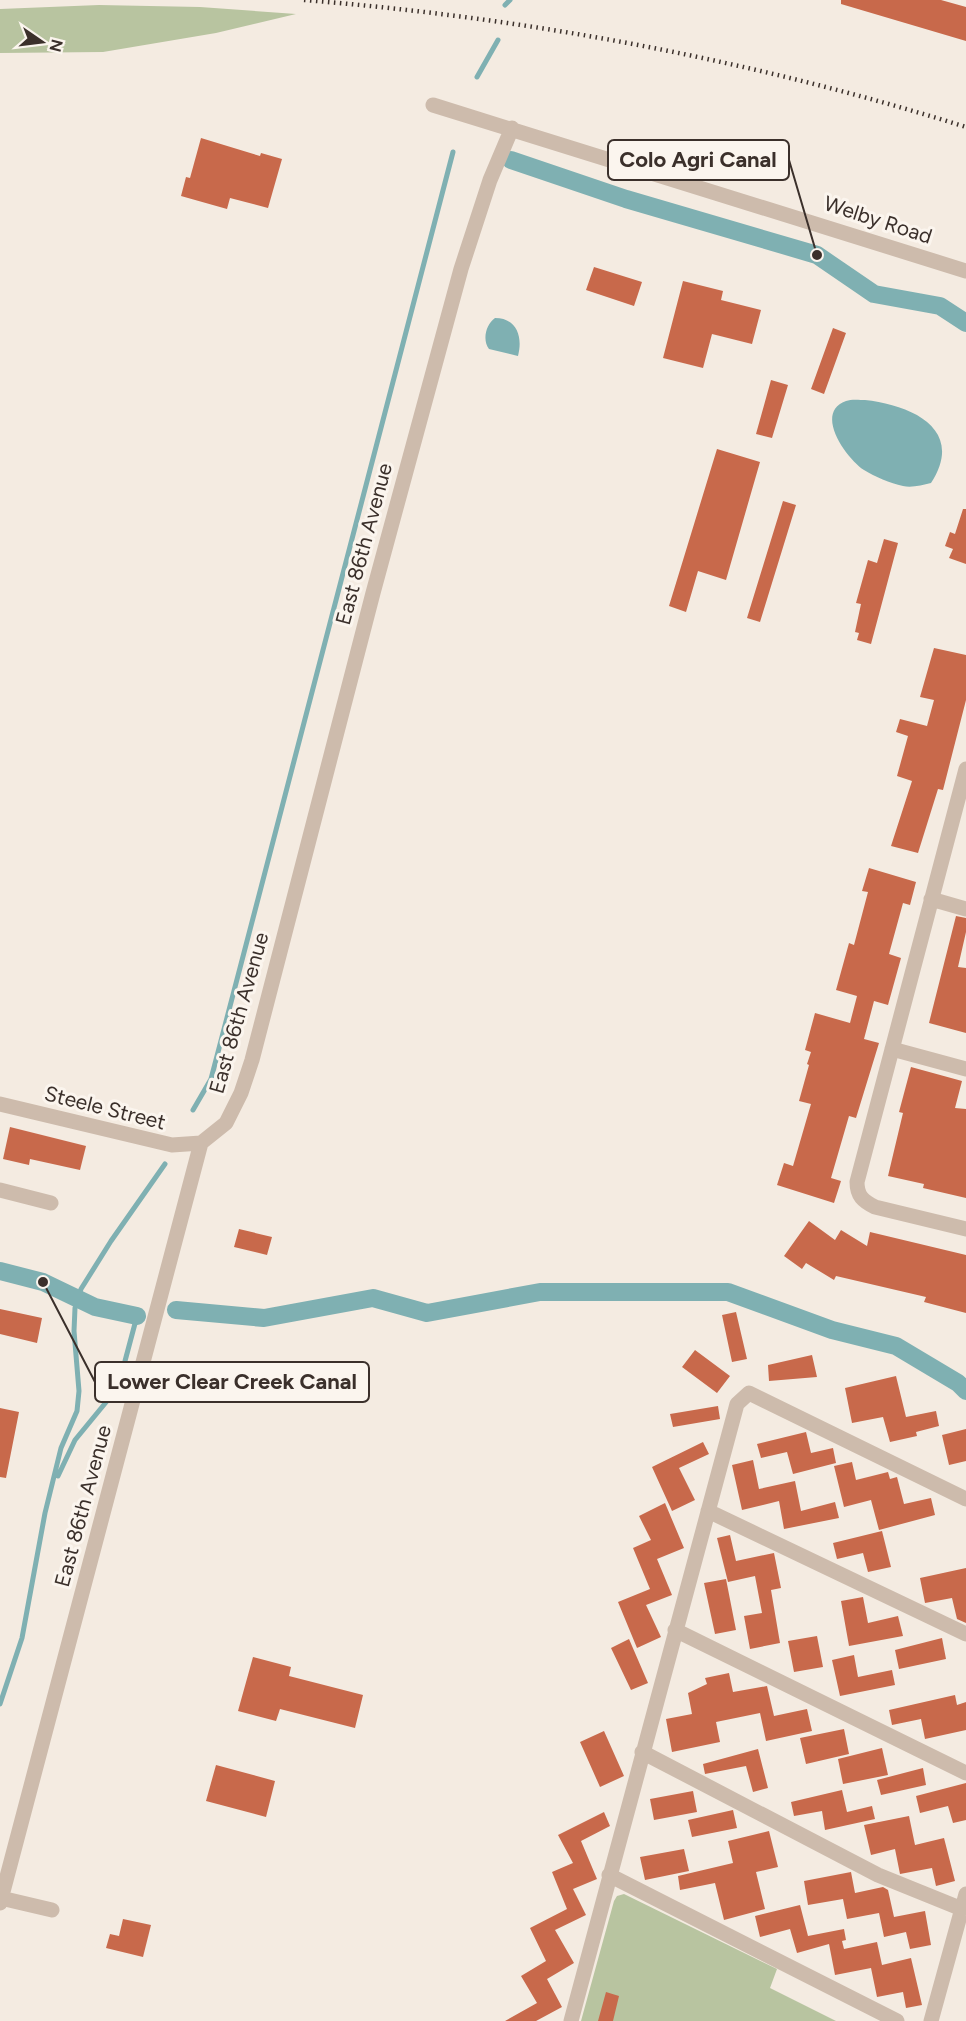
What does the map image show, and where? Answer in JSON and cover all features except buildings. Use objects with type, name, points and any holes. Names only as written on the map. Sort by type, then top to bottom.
[{"type":"street","name":"Welby Road","points":[[433,105],[966,271]]},
{"type":"street","name":"East 86th Avenue","points":[[1,1900],[201,1143],[226,1123],[241,1093],[252,1060],[381,560],[458,280],[482,203],[512,128]]},
{"type":"street","points":[[966,769],[857,1182],[857,1192],[864,1202],[874,1207],[966,1229]]},
{"type":"street","points":[[931,899],[966,909]]},
{"type":"street","points":[[892,1049],[966,1069]]},
{"type":"street","name":"Steele Street","points":[[0,1104],[172,1145],[201,1143]]},
{"type":"street","points":[[0,1190],[51,1203]]},
{"type":"street","points":[[571,2021],[737,1404],[750,1393],[966,1499]]},
{"type":"street","points":[[708,1511],[966,1634]]},
{"type":"street","points":[[675,1630],[966,1773]]},
{"type":"street","points":[[642,1752],[878,1875],[964,1901],[931,2021]]},
{"type":"street","points":[[609,1875],[897,2021]]},
{"type":"street","points":[[1,1900],[52,1910]]},
{"type":"green space","points":[[99,5],[200,7],[296,14],[216,33],[103,52],[0,53],[0,9]]},
{"type":"green space","points":[[624,1894],[777,1969],[770,1988],[836,2021],[581,2021],[614,1901],[617,1896]]},
{"type":"water","points":[[495,318],[509,321],[517,330],[520,342],[518,356],[489,349],[486,332],[489,324]]},
{"type":"water","points":[[865,400],[900,407],[928,423],[938,434],[942,448],[940,464],[931,483],[910,487],[893,483],[864,470],[849,456],[836,436],[832,415],[837,407],[846,401]]},
{"type":"waterway","points":[[505,5],[510,0]]},
{"type":"waterway","points":[[477,77],[498,40]]},
{"type":"waterway","points":[[193,1110],[211,1079],[453,152]]},
{"type":"waterway","points":[[511,160],[626,199],[817,255],[874,294],[940,306],[966,323]]},
{"type":"waterway","points":[[0,1704],[22,1638],[45,1513],[61,1448],[77,1411],[79,1391],[74,1331],[75,1308],[81,1289],[111,1241],[165,1164]]},
{"type":"waterway","points":[[0,1271],[43,1282],[95,1307],[137,1316]]},
{"type":"waterway","points":[[176,1310],[264,1318],[373,1298],[427,1313],[540,1292],[728,1292],[832,1330],[896,1346],[958,1383],[966,1391]]},
{"type":"waterway","points":[[58,1476],[75,1440],[107,1401],[125,1361],[137,1316]]},
{"type":"railway","points":[[304,0],[472,18],[639,45],[804,81],[966,127]]},
{"type":"place","name":"Colo Agri Canal","points":[[817,255]]},
{"type":"place","name":"Lower Clear Creek Canal","points":[[43,1282]]}]
